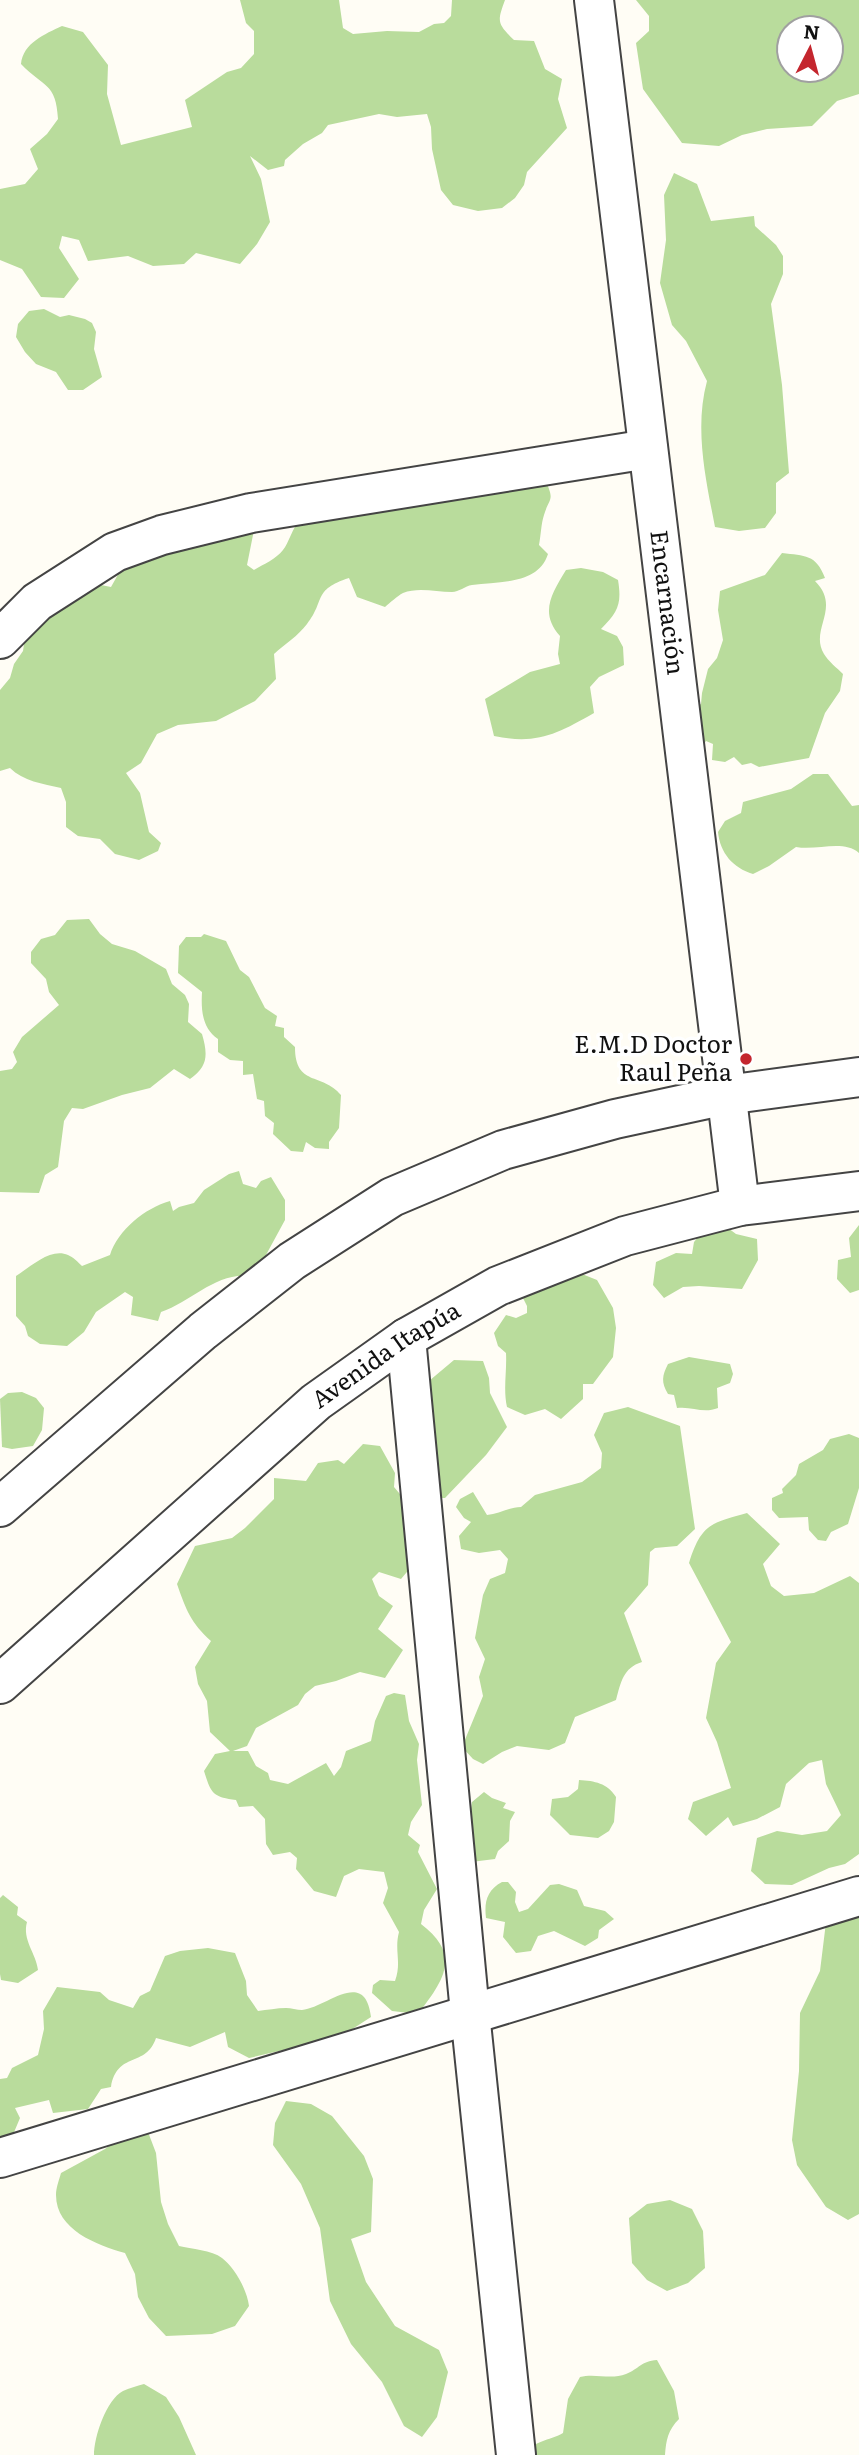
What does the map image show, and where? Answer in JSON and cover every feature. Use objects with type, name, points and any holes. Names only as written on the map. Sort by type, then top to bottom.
[{"type":"street","name":"Encarnación","points":[[594,0],[740,1206]]},
{"type":"street","points":[[0,639],[37,602],[115,552],[162,535],[251,513],[648,449]]},
{"type":"street","points":[[0,1507],[223,1315],[292,1261],[392,1197],[503,1150],[615,1119],[726,1095],[859,1077]]},
{"type":"street","name":"Avenida Itapúa","points":[[5,1670],[316,1402],[406,1338],[498,1286],[625,1236],[740,1206],[859,1191]]},
{"type":"street","points":[[406,1338],[470,2013],[516,2455]]},
{"type":"street","points":[[0,2158],[859,1896]]},
{"type":"green space","points":[[240,0],[339,0],[343,28],[353,34],[419,32],[434,24],[444,23],[451,16],[452,0],[505,0],[500,18],[504,30],[514,40],[534,41],[545,69],[562,79],[558,99],[567,128],[527,172],[524,185],[515,198],[502,208],[478,211],[453,205],[441,190],[427,114],[397,117],[379,114],[328,125],[322,133],[303,144],[285,160],[284,166],[268,170],[250,156],[261,179],[270,222],[257,244],[240,264],[196,253],[184,264],[153,266],[128,256],[88,261],[79,240],[62,236],[59,248],[79,279],[64,298],[41,297],[22,269],[0,260],[0,189],[25,184],[38,169],[30,149],[47,134],[58,119],[55,98],[51,92],[21,64],[26,50],[36,40],[62,26],[83,32],[108,65],[107,94],[121,145],[192,127],[185,100],[227,72],[241,68],[254,54],[254,31],[246,23]]},
{"type":"green space","points":[[636,0],[859,0],[859,94],[837,101],[812,126],[767,129],[742,135],[719,146],[682,143],[643,89],[636,43],[649,31],[649,16]]},
{"type":"green space","points":[[674,173],[697,184],[711,221],[754,216],[755,226],[776,245],[783,256],[783,274],[771,304],[782,385],[789,473],[776,483],[776,513],[765,528],[739,531],[715,527],[701,436],[707,381],[686,341],[672,325],[660,283],[666,240],[664,195]]},
{"type":"green space","points":[[44,309],[60,317],[69,315],[92,323],[96,332],[94,349],[102,377],[83,390],[68,390],[56,372],[36,364],[16,337],[18,324],[29,311]]},
{"type":"green space","points":[[546,482],[551,496],[543,518],[539,545],[548,554],[536,571],[517,580],[472,585],[455,592],[409,591],[385,607],[357,597],[349,578],[337,582],[324,592],[313,616],[296,636],[274,654],[276,679],[255,701],[216,721],[178,725],[157,734],[141,763],[126,773],[140,793],[149,832],[161,843],[158,851],[139,860],[115,854],[100,839],[78,836],[66,827],[66,802],[61,788],[27,779],[10,768],[0,771],[0,690],[10,678],[14,664],[23,651],[26,631],[68,596],[101,585],[111,587],[120,571],[149,556],[166,555],[179,540],[254,530],[247,565],[254,570],[280,553],[297,524],[350,514],[357,516],[371,506]]},
{"type":"green space","points":[[782,553],[814,560],[822,570],[825,578],[815,581],[826,600],[820,645],[826,657],[843,674],[840,691],[825,713],[809,758],[759,767],[751,763],[742,765],[734,757],[725,762],[712,760],[713,744],[706,741],[698,753],[682,714],[701,704],[708,669],[717,658],[723,640],[718,610],[720,591],[765,575]]},
{"type":"green space","points":[[581,568],[603,572],[618,580],[617,607],[601,629],[617,636],[623,647],[624,665],[599,677],[590,687],[594,713],[546,736],[523,739],[494,736],[485,699],[530,672],[560,664],[560,636],[550,619],[550,603],[566,570]]},
{"type":"green space","points":[[813,774],[828,774],[852,806],[859,805],[859,853],[838,846],[796,847],[753,874],[734,864],[719,840],[718,832],[725,821],[741,813],[743,802],[791,789]]},
{"type":"green space","points":[[89,919],[112,944],[135,951],[166,969],[172,984],[185,995],[189,1004],[188,1022],[202,1034],[205,1060],[190,1079],[174,1069],[150,1088],[83,1109],[72,1108],[64,1121],[58,1167],[45,1175],[39,1193],[0,1192],[0,1071],[12,1069],[17,1062],[13,1052],[22,1037],[59,1005],[49,992],[46,979],[31,963],[31,952],[41,939],[55,935],[67,920]]},
{"type":"green space","points":[[204,934],[226,941],[240,970],[249,977],[265,1008],[277,1016],[275,1026],[284,1028],[284,1037],[295,1047],[296,1060],[305,1074],[326,1083],[341,1095],[339,1128],[329,1142],[329,1149],[315,1148],[306,1142],[303,1152],[291,1151],[273,1134],[274,1123],[265,1116],[264,1101],[257,1099],[253,1074],[243,1075],[243,1061],[230,1060],[218,1052],[218,1039],[209,1030],[204,1018],[202,992],[178,973],[179,946],[186,937],[201,937]]},
{"type":"green space","points":[[239,1171],[243,1184],[256,1188],[261,1181],[271,1177],[285,1200],[285,1220],[254,1277],[229,1278],[206,1287],[161,1312],[158,1321],[131,1315],[133,1297],[125,1292],[96,1312],[84,1332],[67,1346],[40,1344],[28,1336],[25,1326],[16,1316],[16,1276],[41,1259],[55,1254],[68,1255],[82,1266],[110,1255],[126,1229],[151,1209],[170,1201],[173,1211],[194,1203],[204,1190],[229,1174]]},
{"type":"green space","points":[[859,1225],[859,1290],[850,1293],[837,1279],[838,1260],[851,1257],[849,1238]]},
{"type":"green space","points":[[728,1228],[736,1234],[757,1239],[758,1260],[742,1289],[683,1287],[664,1298],[653,1285],[656,1262],[676,1253],[692,1254],[694,1242],[704,1230]]},
{"type":"green space","points":[[582,1274],[597,1280],[613,1308],[616,1328],[613,1357],[593,1384],[583,1384],[583,1399],[561,1419],[545,1409],[525,1415],[507,1407],[506,1353],[498,1346],[494,1333],[506,1315],[516,1318],[527,1313],[523,1298],[542,1277]]},
{"type":"green space","points":[[689,1357],[730,1364],[733,1374],[730,1383],[717,1388],[718,1408],[677,1408],[674,1395],[668,1394],[663,1379],[668,1364]]},
{"type":"green space","points":[[454,1360],[483,1361],[489,1378],[490,1393],[507,1427],[486,1455],[445,1498],[428,1498],[429,1381]]},
{"type":"green space","points":[[22,1392],[36,1398],[44,1408],[42,1430],[33,1446],[12,1449],[2,1447],[0,1399],[8,1393]]},
{"type":"green space","points":[[628,1407],[680,1426],[695,1529],[677,1546],[655,1548],[650,1552],[648,1585],[624,1613],[642,1662],[627,1672],[616,1700],[575,1717],[565,1743],[549,1750],[517,1746],[483,1764],[473,1759],[462,1747],[483,1696],[479,1677],[485,1659],[475,1638],[483,1595],[490,1579],[505,1573],[508,1559],[500,1550],[479,1553],[461,1549],[459,1536],[471,1522],[464,1518],[456,1507],[460,1499],[473,1492],[487,1515],[521,1507],[535,1495],[582,1482],[601,1468],[602,1453],[594,1435],[604,1413]]},
{"type":"green space","points":[[849,1434],[859,1438],[859,1488],[848,1524],[831,1532],[826,1541],[818,1540],[809,1530],[808,1517],[779,1518],[772,1510],[772,1498],[783,1493],[782,1489],[796,1475],[799,1464],[823,1450],[830,1439]]},
{"type":"green space","points":[[363,1444],[380,1446],[395,1473],[394,1487],[425,1524],[417,1560],[401,1579],[379,1572],[372,1579],[379,1596],[393,1606],[378,1629],[403,1650],[385,1678],[360,1672],[315,1686],[305,1694],[298,1705],[256,1728],[247,1746],[233,1751],[248,1751],[256,1766],[268,1773],[270,1780],[288,1784],[326,1763],[334,1776],[341,1767],[346,1751],[371,1741],[375,1721],[386,1696],[394,1693],[405,1695],[409,1721],[419,1744],[417,1760],[422,1805],[411,1822],[408,1835],[420,1845],[418,1852],[437,1889],[424,1910],[421,1924],[434,1935],[445,1957],[441,1979],[418,2014],[392,2011],[372,1993],[373,1985],[380,1980],[395,1981],[398,1968],[399,1932],[383,1903],[388,1888],[384,1872],[359,1869],[344,1876],[336,1897],[314,1891],[296,1869],[297,1858],[290,1852],[273,1855],[266,1844],[265,1819],[253,1806],[239,1807],[236,1800],[217,1795],[211,1789],[204,1771],[215,1754],[230,1751],[210,1732],[207,1701],[198,1684],[195,1667],[211,1641],[190,1616],[177,1584],[195,1546],[232,1538],[274,1499],[274,1478],[306,1481],[318,1463],[338,1460],[344,1464]]},
{"type":"green space","points":[[747,1513],[780,1544],[763,1564],[771,1586],[784,1596],[814,1593],[850,1576],[859,1583],[859,1854],[845,1864],[829,1868],[792,1885],[765,1884],[751,1871],[757,1838],[777,1831],[802,1835],[827,1831],[841,1815],[826,1784],[822,1760],[809,1763],[786,1784],[780,1807],[757,1819],[733,1826],[728,1817],[706,1836],[688,1819],[693,1802],[731,1788],[717,1742],[706,1718],[716,1663],[731,1642],[689,1563],[703,1533],[716,1523]]},
{"type":"green space","points":[[579,1780],[600,1784],[616,1797],[614,1822],[609,1831],[598,1838],[570,1835],[550,1815],[552,1799],[568,1797],[578,1789]]},
{"type":"green space","points":[[484,1792],[506,1803],[503,1808],[515,1812],[510,1821],[509,1841],[498,1851],[495,1859],[463,1863],[472,1802]]},
{"type":"green space","points":[[502,1882],[508,1882],[516,1892],[515,1902],[519,1912],[528,1909],[550,1885],[559,1884],[577,1890],[584,1906],[605,1911],[614,1919],[599,1930],[598,1938],[585,1946],[554,1931],[538,1936],[531,1951],[516,1953],[503,1937],[505,1922],[486,1918],[488,1897]]},
{"type":"green space","points":[[859,1890],[859,2214],[848,2220],[826,2207],[797,2165],[792,2140],[799,2071],[800,2013],[820,1971],[828,1906]]},
{"type":"green space","points":[[3,1895],[18,1907],[17,1915],[27,1922],[26,1935],[37,1964],[38,1970],[18,1983],[1,1980],[0,1898]]},
{"type":"green space","points":[[208,1948],[235,1953],[246,1981],[247,1995],[258,2011],[312,2008],[353,1992],[361,1995],[367,2002],[371,2017],[340,2037],[249,2058],[228,2047],[225,2032],[190,2047],[156,2038],[146,2053],[119,2068],[111,2087],[101,2089],[88,2109],[53,2113],[49,2100],[15,2108],[20,2118],[12,2137],[0,2150],[0,2079],[7,2078],[12,2068],[38,2055],[44,2029],[43,2011],[57,1987],[100,1992],[109,2000],[133,2008],[140,1996],[150,1991],[165,1956],[180,1951]]},
{"type":"green space","points":[[286,2101],[311,2104],[332,2116],[364,2156],[373,2179],[371,2232],[351,2239],[366,2282],[395,2326],[439,2350],[448,2372],[437,2417],[422,2437],[404,2426],[382,2382],[351,2344],[330,2301],[320,2228],[301,2184],[273,2145],[275,2123]]},
{"type":"green space","points":[[148,2132],[156,2153],[161,2202],[179,2246],[218,2255],[236,2273],[243,2286],[249,2306],[235,2326],[212,2334],[166,2336],[149,2318],[138,2297],[135,2274],[125,2253],[80,2234],[70,2227],[58,2207],[56,2192],[61,2173],[105,2149],[125,2134]]},
{"type":"green space","points":[[670,2200],[692,2209],[703,2231],[705,2268],[688,2283],[667,2291],[647,2280],[632,2263],[629,2218],[647,2204]]},
{"type":"green space","points":[[657,2360],[674,2391],[679,2419],[668,2436],[665,2455],[526,2455],[533,2446],[563,2433],[568,2399],[580,2377],[620,2376],[647,2362]]},
{"type":"green space","points":[[144,2384],[166,2397],[179,2417],[196,2455],[94,2455],[99,2429],[111,2402],[123,2391]]},
{"type":"place","name":"E.M.D Doctor Raul Peña","points":[[746,1059]]}]
